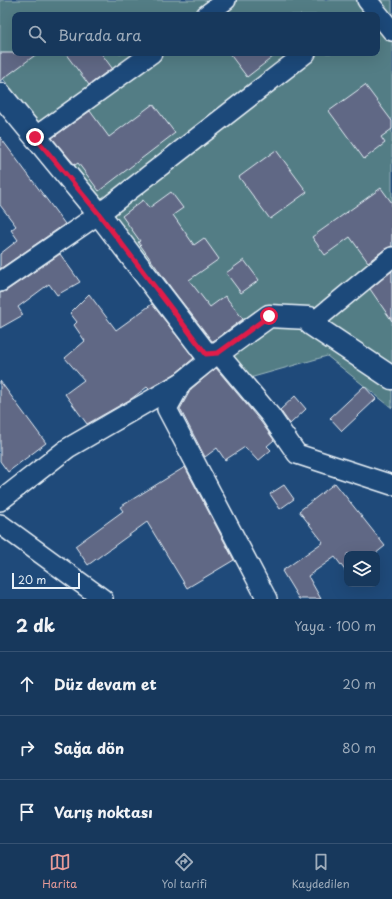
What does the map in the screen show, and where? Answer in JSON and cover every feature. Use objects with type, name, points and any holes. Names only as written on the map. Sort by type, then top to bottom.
[{"type":"street","points":[[210,12],[226,0]]},
{"type":"street","points":[[367,0],[377,12]]},
{"type":"street","points":[[380,16],[392,31]]},
{"type":"street","points":[[35,137],[148,56]]},
{"type":"street","points":[[0,282],[99,214],[302,56]]},
{"type":"street","points":[[0,94],[99,214],[206,354],[218,353]]},
{"type":"street","points":[[311,324],[392,257]]},
{"type":"street","points":[[0,501],[68,448],[182,382],[218,353],[269,316],[309,318],[311,324],[392,378]]},
{"type":"street","points":[[218,353],[270,415],[297,454],[392,485]]},
{"type":"street","points":[[182,382],[167,409],[267,599]]},
{"type":"street","points":[[0,524],[103,599]]},
{"type":"green space","points":[[0,0],[392,0],[392,408],[327,356],[190,395],[114,213],[0,75]]},
{"type":"building","points":[[0,53],[12,53],[12,56],[34,56],[0,81]]},
{"type":"building","points":[[67,56],[103,56],[112,68],[89,85]]},
{"type":"building","points":[[231,56],[274,56],[247,77]]},
{"type":"building","points":[[365,85],[392,121],[392,129],[381,137],[385,143],[364,159],[329,111]]},
{"type":"building","points":[[153,104],[175,133],[99,191],[78,163],[75,165],[52,138],[90,111],[109,137]]},
{"type":"building","points":[[0,137],[65,224],[0,269],[0,254],[18,240],[11,230],[16,226],[0,205]]},
{"type":"building","points":[[276,150],[307,192],[270,219],[239,177]]},
{"type":"building","points":[[381,188],[392,203],[392,246],[385,249],[368,262],[350,237],[325,255],[312,237]]},
{"type":"building","points":[[171,192],[183,208],[173,215],[194,245],[204,238],[219,259],[189,280],[210,307],[225,296],[243,319],[213,341],[172,289],[138,242],[140,241],[122,216],[143,200],[149,208]]},
{"type":"building","points":[[60,254],[80,282],[57,295],[49,284],[18,307],[23,315],[0,328],[0,293],[6,291]]},
{"type":"building","points":[[244,260],[259,280],[241,293],[226,273]]},
{"type":"building","points":[[392,271],[392,321],[370,289]]},
{"type":"building","points":[[89,294],[116,330],[152,304],[194,358],[176,373],[149,389],[147,387],[131,399],[87,424],[65,394],[84,380],[65,358],[85,341],[74,325],[77,322],[70,313]]},
{"type":"building","points":[[216,368],[274,440],[267,446],[271,450],[258,461],[245,447],[225,460],[217,448],[205,457],[180,409],[191,389]]},
{"type":"building","points":[[0,381],[46,443],[8,472],[0,461]]},
{"type":"building","points":[[364,386],[376,399],[342,431],[330,418]]},
{"type":"building","points":[[295,396],[306,409],[290,424],[280,410]]},
{"type":"building","points":[[185,467],[234,560],[187,588],[147,522],[88,565],[75,546],[123,511],[120,507]]},
{"type":"building","points":[[335,483],[385,546],[379,551],[344,551],[344,569],[335,557],[308,576],[321,599],[299,599],[282,571],[323,542],[299,511]]},
{"type":"building","points":[[284,485],[294,499],[280,509],[270,494]]},
{"type":"route","points":[[35,137],[99,214],[206,354],[218,353],[269,316]]}]
